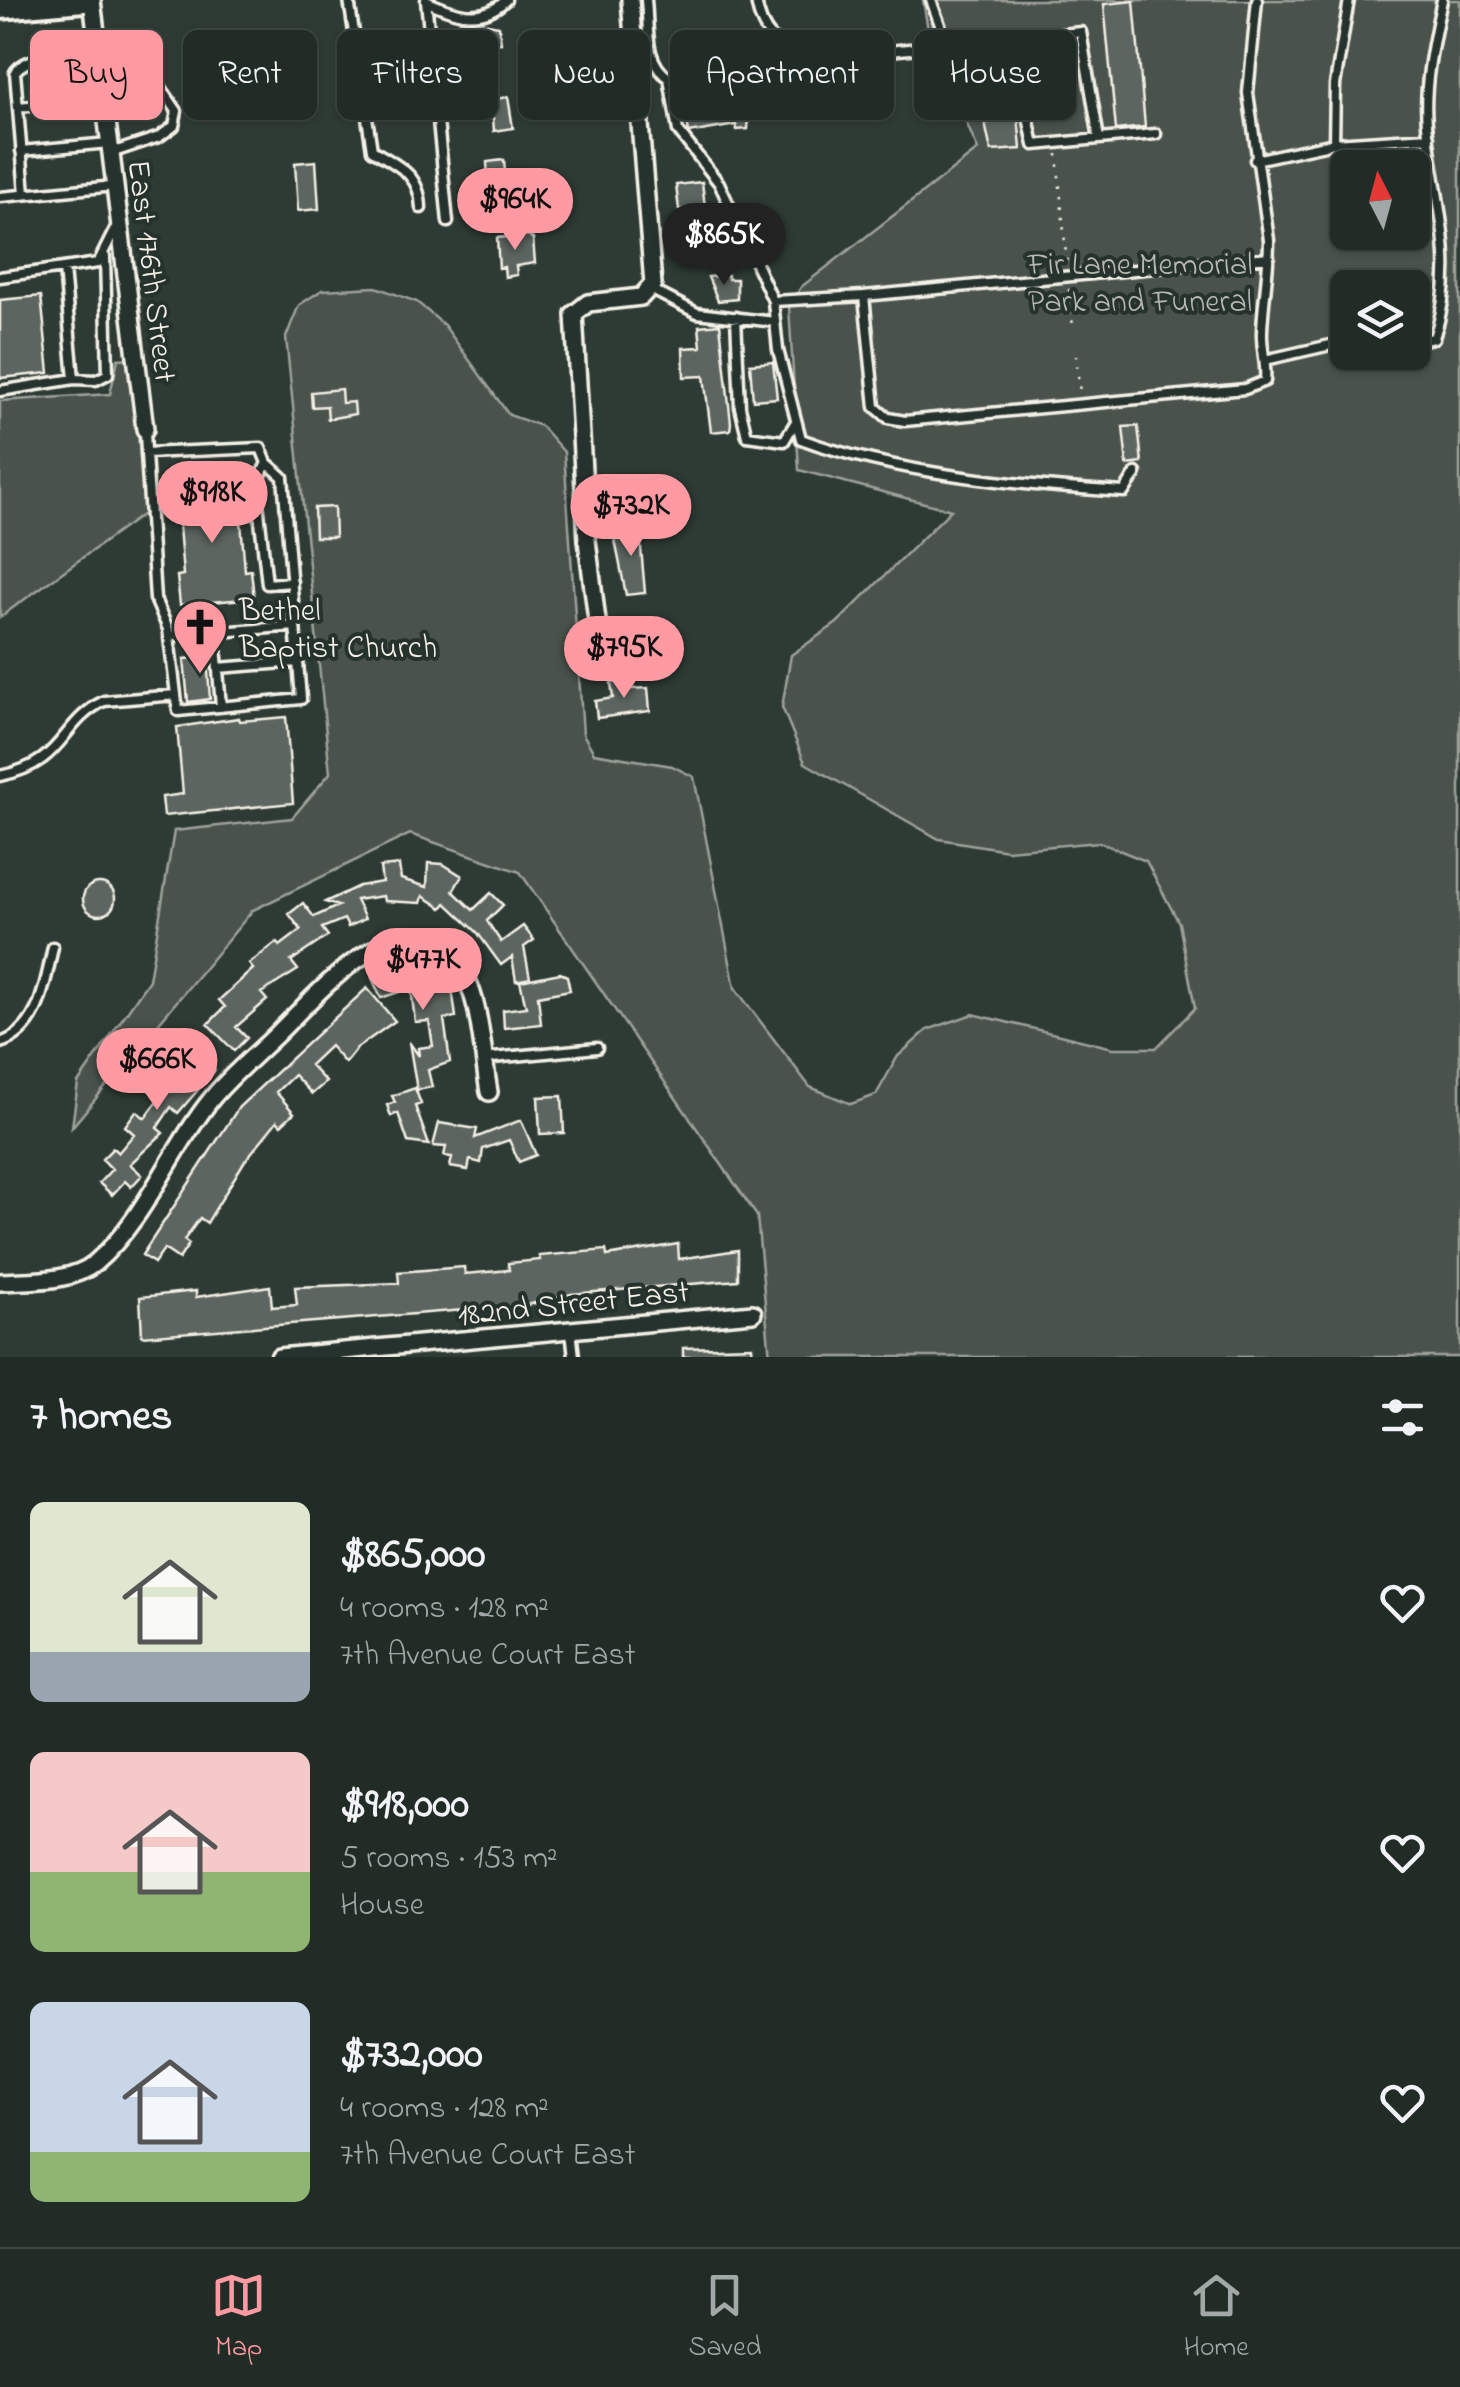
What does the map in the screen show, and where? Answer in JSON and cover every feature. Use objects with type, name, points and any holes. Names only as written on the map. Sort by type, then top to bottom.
[{"type":"main road","points":[[0,8],[88,0]]},
{"type":"street","name":"East 176th Street","points":[[88,0],[94,30]]},
{"type":"street","points":[[608,667],[600,645],[588,554],[574,314],[588,302],[635,299],[650,290],[654,266],[630,0]]},
{"type":"street","name":"East 176th Street","points":[[107,120],[145,429]]},
{"type":"street","points":[[0,1282],[62,1276],[92,1266],[122,1232],[212,1098],[331,980],[370,950],[399,938],[424,939],[450,955],[470,990],[489,1092]]},
{"type":"street","name":"182nd Street East","points":[[279,1357],[440,1350],[571,1330],[753,1314]]},
{"type":"lane","points":[[350,0],[372,150],[408,171],[420,188],[421,208]]},
{"type":"lane","points":[[448,222],[426,0],[463,15],[489,12],[506,0]]},
{"type":"lane","points":[[646,0],[652,58],[655,68],[669,78],[678,131],[719,183],[773,301],[795,423],[802,440],[847,456],[1040,486],[1124,492],[1136,473]]},
{"type":"lane","points":[[756,0],[763,26],[776,44],[808,59],[914,50]]},
{"type":"lane","points":[[932,0],[942,30]]},
{"type":"lane","points":[[864,296],[873,399],[879,414],[888,418],[905,421],[1082,407],[1254,387],[1265,381],[1262,330],[1269,257],[1248,93],[1258,0]]},
{"type":"lane","points":[[1334,143],[1334,85],[1349,0]]},
{"type":"lane","points":[[1430,339],[1434,338],[1448,269],[1448,222],[1429,138],[1428,92],[1442,0]]},
{"type":"lane","points":[[1076,33],[1081,32],[1100,139]]},
{"type":"lane","points":[[25,194],[15,72],[21,64],[30,63]]},
{"type":"lane","points":[[22,151],[110,148],[159,138],[174,126],[177,111],[163,90]]},
{"type":"lane","points":[[18,107],[30,105]]},
{"type":"lane","points":[[1029,120],[1034,145],[1156,134]]},
{"type":"lane","points":[[1256,160],[1334,143],[1429,138]]},
{"type":"lane","points":[[0,197],[115,186]]},
{"type":"lane","points":[[0,391],[74,378],[96,380],[108,374],[105,257],[118,209]]},
{"type":"lane","points":[[0,276],[88,266],[105,257]]},
{"type":"lane","points":[[773,301],[864,296],[1269,257]]},
{"type":"lane","points":[[64,269],[74,378]]},
{"type":"lane","points":[[650,290],[697,312],[775,322]]},
{"type":"lane","points":[[736,317],[740,407],[747,436],[784,441],[795,423]]},
{"type":"lane","points":[[1264,360],[1330,345]]},
{"type":"lane","points":[[145,429],[146,453],[155,599],[169,636],[178,711],[301,699],[283,477],[267,463],[261,448],[146,453]]},
{"type":"lane","points":[[267,463],[256,484],[267,584],[292,582]]},
{"type":"lane","points":[[169,636],[295,626]]},
{"type":"lane","points":[[215,632],[221,707]]},
{"type":"lane","points":[[218,668],[298,662]]},
{"type":"lane","points":[[0,776],[27,771],[50,756],[104,702],[176,695]]},
{"type":"lane","points":[[0,1043],[14,1038],[33,1015],[44,990],[52,948]]},
{"type":"lane","points":[[483,1058],[597,1048]]},
{"type":"lane","points":[[571,1330],[574,1357]]},
{"type":"path","points":[[1056,143],[1073,327]]},
{"type":"path","points":[[1076,355],[1082,407]]},
{"type":"green space","name":"Fir Lane Memorial Park and Funeral","points":[[923,0],[1460,0],[1460,1357],[770,1357],[757,1216],[520,872],[410,834],[253,910],[72,1127],[78,1083],[149,980],[174,831],[292,818],[330,773],[286,337],[299,305],[322,290],[376,287],[417,302],[444,325],[509,415],[541,426],[564,452],[583,734],[594,753],[672,766],[694,777],[735,988],[810,1087],[851,1104],[876,1095],[898,1056],[927,1030],[973,1014],[1113,1048],[1156,1048],[1195,1008],[1179,923],[1146,861],[1099,842],[1007,850],[939,839],[805,763],[782,707],[791,655],[837,623],[951,510],[799,470],[789,307],[801,287],[978,150],[965,120],[1076,120],[1076,30],[928,30]]},
{"type":"green space","points":[[130,358],[146,512],[0,617],[0,401],[110,394],[118,359]]},
{"type":"building","points":[[1134,1],[1145,127],[1116,130],[1104,4]]},
{"type":"building","points":[[482,23],[499,26],[501,43],[498,30],[444,27]]},
{"type":"building","points":[[508,97],[513,128],[494,131],[498,99]]},
{"type":"building","points":[[687,120],[749,120],[748,129],[737,130],[736,125],[689,133]]},
{"type":"building","points":[[1018,120],[1021,149],[991,151],[985,123]]},
{"type":"building","points":[[504,160],[508,208],[477,210],[476,197],[485,196],[487,162]]},
{"type":"building","points":[[316,161],[319,209],[298,211],[295,163]]},
{"type":"building","points":[[702,182],[705,207],[679,210],[676,185]]},
{"type":"building","points":[[528,235],[533,239],[535,263],[516,266],[517,275],[505,277],[504,267],[499,268],[497,238]]},
{"type":"building","points":[[728,275],[728,279],[737,279],[737,299],[718,301],[708,277]]},
{"type":"building","points":[[41,296],[49,373],[0,378],[0,300]]},
{"type":"building","points":[[720,324],[731,423],[730,430],[711,432],[704,376],[684,377],[683,348],[701,347],[699,326]]},
{"type":"building","points":[[773,362],[777,398],[753,400],[750,364]]},
{"type":"building","points":[[341,389],[342,403],[354,402],[355,414],[328,419],[327,406],[312,407],[311,392]]},
{"type":"building","points":[[1138,426],[1142,463],[1127,465],[1123,427]]},
{"type":"building","points":[[218,476],[219,491],[234,490],[234,497],[239,497],[245,571],[251,570],[254,598],[180,605],[177,576],[183,575],[177,502],[181,502],[180,495],[194,493],[193,478]]},
{"type":"building","points":[[334,507],[335,537],[315,537],[314,508]]},
{"type":"building","points":[[639,525],[645,593],[626,595],[615,540],[620,539],[619,526]]},
{"type":"building","points":[[207,657],[210,699],[188,702],[184,659]]},
{"type":"building","points":[[628,681],[629,689],[648,688],[650,711],[597,718],[595,701],[613,698],[611,683]]},
{"type":"building","points":[[286,717],[293,803],[164,816],[162,797],[183,794],[177,727],[239,718],[240,721]]},
{"type":"building","points":[[428,863],[443,864],[462,876],[453,891],[473,910],[491,893],[503,905],[487,921],[501,942],[523,926],[534,940],[524,947],[530,978],[516,981],[512,957],[501,965],[477,932],[446,903],[442,908],[423,896],[421,903],[384,901],[383,896],[356,900],[365,919],[348,927],[344,919],[322,928],[328,936],[291,961],[298,970],[261,993],[267,1000],[236,1027],[247,1038],[234,1051],[208,1024],[225,1007],[219,1000],[253,969],[249,964],[277,942],[280,946],[301,930],[289,914],[303,903],[314,917],[338,906],[325,902],[359,886],[382,882],[380,867],[399,865],[401,879],[427,887]]},
{"type":"building","points":[[99,883],[110,888],[115,899],[110,910],[99,915],[88,910],[83,899],[88,888]]},
{"type":"building","points":[[425,961],[431,984],[451,981],[456,1017],[444,1019],[450,1062],[428,1070],[432,1087],[417,1090],[409,1042],[419,1056],[418,1048],[433,1046],[429,1021],[415,1022],[411,988],[381,998],[372,978],[407,963]]},
{"type":"building","points":[[560,973],[567,976],[570,990],[538,996],[541,1024],[504,1028],[503,1010],[526,1007],[520,981]]},
{"type":"building","points":[[367,988],[395,1021],[357,1048],[345,1063],[330,1046],[310,1065],[326,1082],[312,1094],[294,1075],[276,1092],[294,1113],[281,1125],[277,1121],[244,1162],[207,1223],[200,1218],[184,1240],[189,1244],[179,1259],[164,1249],[154,1263],[142,1255],[239,1107]]},
{"type":"building","points":[[187,1042],[215,1070],[178,1113],[171,1107],[157,1128],[163,1133],[130,1164],[142,1175],[131,1187],[125,1181],[112,1195],[99,1183],[112,1169],[102,1159],[113,1148],[118,1153],[134,1134],[125,1126],[136,1111],[145,1118],[160,1098],[146,1088]]},
{"type":"building","points":[[415,1088],[421,1104],[415,1106],[429,1145],[408,1142],[398,1113],[391,1116],[387,1105],[395,1102],[392,1096]]},
{"type":"building","points":[[562,1096],[564,1133],[540,1134],[538,1097]]},
{"type":"building","points":[[521,1120],[536,1155],[519,1162],[509,1140],[483,1149],[481,1163],[470,1160],[468,1170],[450,1167],[452,1157],[444,1156],[446,1147],[433,1146],[439,1123],[477,1129],[475,1138]]},
{"type":"building","points":[[678,1244],[679,1259],[738,1250],[738,1280],[571,1294],[527,1305],[142,1336],[140,1297],[196,1291],[196,1297],[270,1286],[272,1307],[297,1305],[295,1287],[399,1283],[398,1272],[464,1267],[465,1274],[509,1270],[508,1263],[540,1260],[539,1256],[606,1250],[607,1256]]},
{"type":"building","points":[[752,1346],[753,1357],[683,1357],[683,1348]]},
{"type":"place","name":"Bethel Baptist Church","points":[[200,676]]}]
